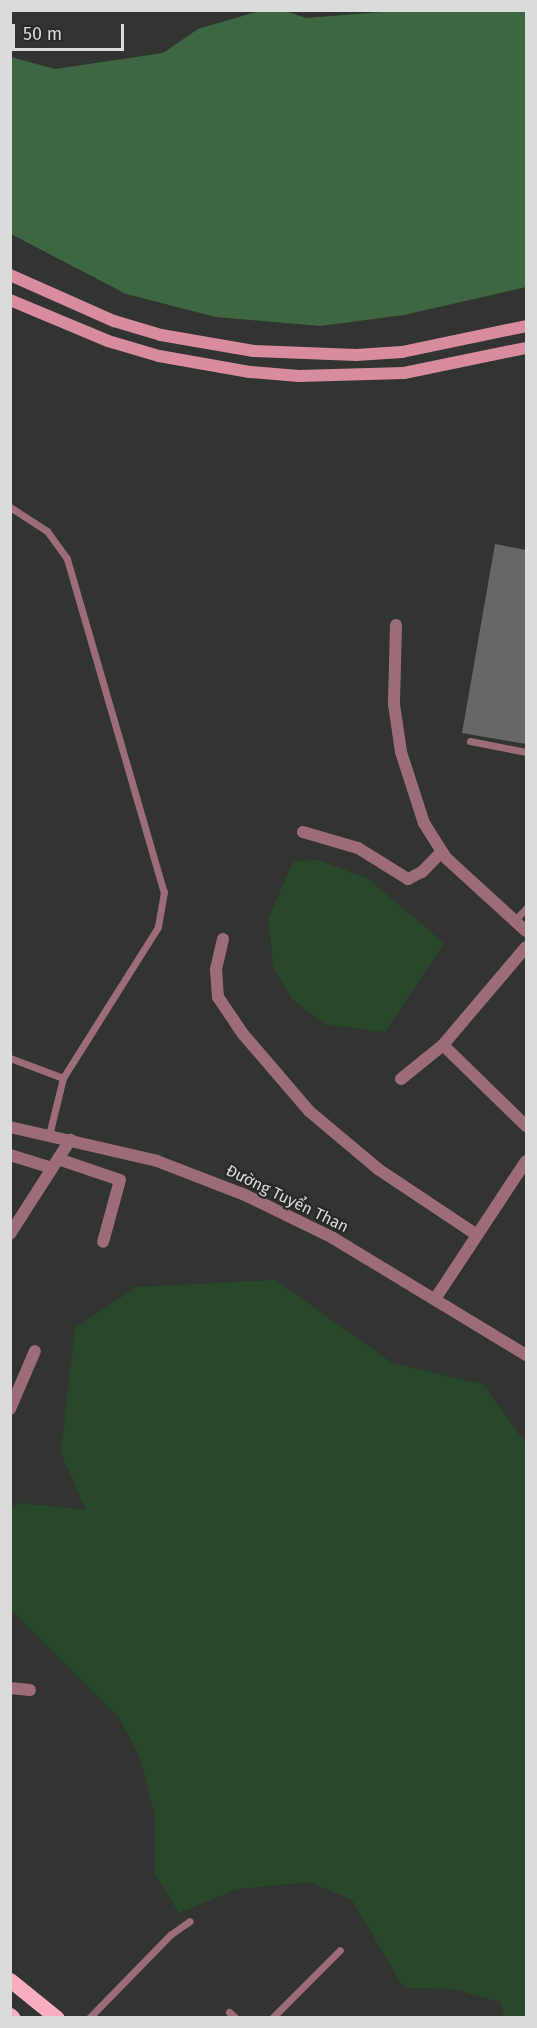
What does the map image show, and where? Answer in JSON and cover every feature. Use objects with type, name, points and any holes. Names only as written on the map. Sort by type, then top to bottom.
[{"type":"main road","points":[[10,275],[114,321],[161,335],[254,351],[356,355],[402,352],[526,326]]},
{"type":"main road","points":[[10,300],[108,341],[159,356],[250,372],[299,376],[404,373],[526,348]]},
{"type":"main road","points":[[10,1980],[57,2018]]},
{"type":"street","points":[[396,625],[394,704],[401,752],[424,823],[441,852],[526,932]]},
{"type":"street","points":[[303,832],[358,848],[408,879],[422,872],[441,852]]},
{"type":"street","points":[[223,939],[216,969],[218,997],[243,1034],[309,1112],[378,1170],[477,1234]]},
{"type":"street","points":[[401,1079],[443,1044],[526,946]]},
{"type":"street","points":[[443,1044],[526,1126]]},
{"type":"street","name":"Đường Tuyển Than","points":[[10,1126],[50,1130],[70,1140],[157,1161],[245,1195],[333,1238],[526,1355]]},
{"type":"street","points":[[10,1234],[70,1140]]},
{"type":"street","points":[[10,1155],[55,1163],[120,1180],[103,1242]]},
{"type":"street","points":[[435,1299],[526,1161]]},
{"type":"street","points":[[10,1409],[35,1352]]},
{"type":"street","points":[[10,1688],[30,1690]]},
{"type":"lane","points":[[10,507],[47,531],[67,560],[164,892],[158,927],[63,1078],[50,1130]]},
{"type":"lane","points":[[470,741],[526,752]]},
{"type":"lane","points":[[515,920],[526,908]]},
{"type":"lane","points":[[10,1058],[63,1078]]},
{"type":"lane","points":[[89,2018],[170,1935],[190,1921]]},
{"type":"lane","points":[[272,2018],[340,1950]]},
{"type":"lane","points":[[229,2012],[236,2018]]},
{"type":"shaded area","points":[[407,10],[526,11],[526,287],[404,315],[320,326],[216,317],[126,294],[11,234],[11,57],[55,69],[163,53],[198,29],[259,11],[285,11],[306,18]]},
{"type":"shaded area","points":[[318,860],[367,878],[444,943],[385,1032],[325,1024],[293,1000],[274,969],[268,920],[293,861]]},
{"type":"shaded area","points":[[275,1280],[392,1363],[484,1385],[526,1444],[526,2017],[504,2017],[501,2003],[455,1989],[404,1988],[352,1900],[310,1882],[237,1889],[179,1913],[155,1874],[155,1814],[139,1755],[119,1718],[11,1610],[11,1511],[19,1503],[86,1510],[61,1453],[75,1328],[137,1287]]},
{"type":"building","points":[[495,544],[526,550],[526,744],[462,733]]}]
